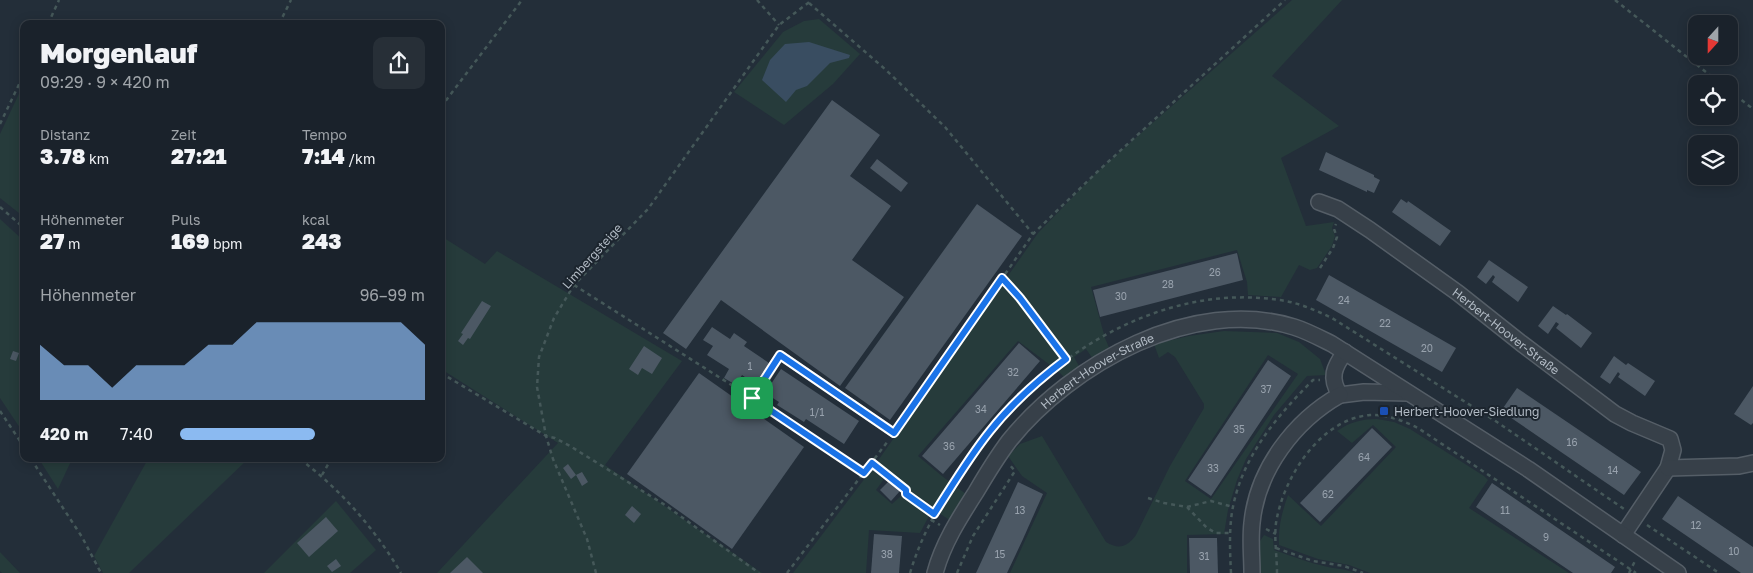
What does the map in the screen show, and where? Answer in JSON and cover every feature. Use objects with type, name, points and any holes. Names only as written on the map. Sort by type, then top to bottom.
[{"type":"street","name":"Herbert-Hoover-Straße","points":[[1319,202],[1338,209],[1386,241],[1458,293],[1615,414],[1670,440],[1673,450],[1668,468],[1623,535]]},
{"type":"street","name":"Herbert-Hoover-Straße","points":[[935,573],[943,549],[952,531],[1000,454],[1030,417],[1078,377],[1122,350],[1169,331],[1215,321],[1260,321],[1294,327],[1311,333],[1345,352],[1528,469],[1678,573]]},
{"type":"street","points":[[1340,395],[1335,388],[1333,379],[1335,367],[1345,352]]},
{"type":"street","points":[[1252,573],[1252,522],[1257,498],[1267,470],[1289,438],[1316,410],[1340,395],[1380,392],[1410,393]]},
{"type":"street","points":[[1668,468],[1739,466],[1753,462]]},
{"type":"lane","points":[[752,398],[780,355],[894,433]]},
{"type":"path","points":[[50,20],[59,0]]},
{"type":"path","points":[[281,20],[291,0]]},
{"type":"path","points":[[445,102],[522,0]]},
{"type":"path","points":[[756,0],[778,25]]},
{"type":"path","points":[[787,573],[894,433],[1033,234],[1097,172],[1285,0]]},
{"type":"path","points":[[1615,0],[1710,75]]},
{"type":"path","points":[[810,1],[945,127],[1033,234]]},
{"type":"path","name":"Limbergsteige","points":[[596,573],[587,540],[553,459],[546,436],[538,387],[539,357],[554,318],[574,285],[648,208],[778,25],[810,1]]},
{"type":"path","points":[[0,124],[20,82]]},
{"type":"path","points":[[1738,97],[1753,109]]},
{"type":"path","points":[[0,207],[20,224]]},
{"type":"path","points":[[1320,268],[1333,248],[1337,237],[1334,229]]},
{"type":"path","points":[[1002,278],[1066,359]]},
{"type":"path","points":[[574,285],[752,398],[864,473]]},
{"type":"path","points":[[910,573],[918,549],[934,514],[993,426],[1024,394],[1066,359],[1140,317],[1166,308],[1192,302],[1244,298],[1279,300],[1298,305],[1332,318],[1354,330],[1497,422],[1719,573]]},
{"type":"path","points":[[445,375],[546,436],[555,438],[570,446],[665,505],[759,573]]},
{"type":"path","points":[[0,411],[20,441]]},
{"type":"path","points":[[1277,573],[1276,524],[1285,490],[1294,471],[1320,439],[1352,419],[1371,415],[1396,419],[1418,428],[1636,573]]},
{"type":"path","points":[[957,573],[973,536],[1015,471],[1000,454]]},
{"type":"path","points":[[33,462],[82,537],[101,573]]},
{"type":"path","points":[[304,462],[322,475],[367,524],[401,573]]},
{"type":"path","points":[[322,475],[329,462]]},
{"type":"path","points":[[872,463],[906,490],[906,494],[934,514]]},
{"type":"path","points":[[1148,498],[1187,507],[1211,501],[1233,507]]},
{"type":"path","points":[[1187,507],[1207,528],[1216,533],[1230,533]]},
{"type":"path","points":[[1276,548],[1313,562],[1344,566],[1363,573]]},
{"type":"green space","points":[[1292,0],[1342,0],[1272,76],[1339,126],[1281,158],[1306,226],[1334,222],[1332,228],[1335,236],[1332,246],[1317,268],[1310,270],[1299,265],[1281,297],[1248,295],[1247,282],[1237,250],[1091,287],[1110,350],[1093,359],[1086,349],[1074,357],[1080,368],[1066,379],[1018,341],[918,456],[966,494],[951,521],[909,493],[908,489],[877,462],[1038,233],[1097,172]]},
{"type":"green space","points":[[819,19],[860,54],[833,84],[784,125],[734,92],[783,32],[804,21]]},
{"type":"green space","points":[[20,92],[20,214],[0,198],[0,134]]},
{"type":"green space","points":[[0,219],[20,237],[20,428],[0,398]]},
{"type":"green space","points":[[445,239],[485,264],[497,251],[682,361],[605,465],[762,573],[437,573],[558,443],[445,372]]},
{"type":"green space","points":[[1224,331],[1277,333],[1299,342],[1320,359],[1326,375],[1307,376],[1274,415],[1246,459],[1237,480],[1228,510],[1224,534],[1187,535],[1187,573],[1010,573],[1047,493],[1022,476],[1008,456],[1020,444],[1042,436],[1106,542],[1115,546],[1123,546],[1136,535],[1170,466],[1204,408],[1204,404],[1175,357],[1168,352],[1159,358],[1154,344]],"holes":[[[1268,355],[1298,374],[1211,499],[1185,481]]]},
{"type":"green space","points":[[1377,419],[1394,422],[1410,429],[1484,476],[1488,480],[1469,508],[1569,573],[1370,573],[1349,565],[1318,559],[1279,545],[1281,520],[1288,495],[1321,526],[1396,447],[1373,425],[1352,443],[1337,431],[1356,422]]},
{"type":"green space","points":[[41,462],[71,462],[58,489]]},
{"type":"green space","points":[[146,462],[245,462],[129,573],[103,573],[94,556]]},
{"type":"green space","points":[[872,469],[884,479],[876,490],[892,504],[902,495],[930,514],[920,533],[869,530],[866,573],[793,573]]},
{"type":"green space","points":[[336,501],[376,550],[350,573],[264,573]]},
{"type":"green space","points":[[1264,535],[1273,539],[1274,550],[1314,564],[1355,573],[1260,573],[1260,541]]},
{"type":"green space","points":[[0,552],[20,573],[2,573],[0,571]]},
{"type":"water","points":[[809,42],[850,55],[849,58],[830,63],[807,86],[796,90],[786,102],[762,80],[770,60],[785,44]]},
{"type":"building","points":[[832,100],[880,135],[850,176],[891,206],[852,260],[904,297],[840,386],[721,300],[686,349],[663,333]]},
{"type":"building","points":[[1326,152],[1374,175],[1374,177],[1380,180],[1374,193],[1367,190],[1367,192],[1319,170]]},
{"type":"building","points":[[877,159],[908,183],[901,192],[870,168]]},
{"type":"building","points":[[1401,199],[1407,203],[1408,201],[1451,231],[1440,246],[1392,212]]},
{"type":"building","points":[[977,204],[1022,236],[890,420],[845,388]]},
{"type":"building","points":[[1237,253],[1243,280],[1100,317],[1093,290]]},
{"type":"building","points":[[1489,260],[1528,287],[1518,302],[1492,282],[1495,277],[1493,275],[1486,284],[1477,277]]},
{"type":"building","points":[[1329,275],[1456,348],[1442,372],[1316,300]]},
{"type":"building","points":[[482,301],[491,306],[470,339],[468,338],[463,345],[458,341],[463,334],[461,333]]},
{"type":"building","points":[[1553,306],[1592,333],[1581,348],[1556,328],[1559,324],[1556,322],[1548,334],[1538,326]]},
{"type":"building","points":[[712,327],[730,339],[734,333],[747,342],[744,346],[769,363],[755,384],[742,375],[736,385],[724,378],[729,369],[707,355],[713,346],[703,340]]},
{"type":"building","points":[[1019,343],[1040,361],[943,474],[922,456]]},
{"type":"building","points":[[644,346],[662,358],[652,374],[642,368],[638,375],[629,369]]},
{"type":"building","points":[[13,351],[19,353],[16,361],[10,359]]},
{"type":"building","points":[[1614,356],[1655,381],[1645,396],[1618,377],[1620,374],[1618,372],[1610,384],[1600,377]]},
{"type":"building","points":[[1268,360],[1291,376],[1211,496],[1188,480]]},
{"type":"building","points":[[781,369],[859,421],[844,444],[806,419],[804,422],[777,405],[779,402],[765,393]]},
{"type":"building","points":[[699,373],[804,447],[732,549],[627,474]]},
{"type":"building","points":[[1753,386],[1753,423],[1751,425],[1734,414]]},
{"type":"building","points":[[1517,388],[1641,472],[1624,495],[1501,411]]},
{"type":"building","points":[[1372,428],[1392,447],[1320,522],[1300,503]]},
{"type":"building","points":[[568,464],[576,475],[571,479],[563,468]]},
{"type":"building","points":[[582,472],[588,482],[582,486],[576,475]]},
{"type":"building","points":[[889,481],[900,491],[891,501],[880,490]]},
{"type":"building","points":[[1018,482],[1043,494],[1023,539],[1007,573],[976,573]]},
{"type":"building","points":[[1492,483],[1615,567],[1611,573],[1573,573],[1476,507]]},
{"type":"building","points":[[1678,496],[1753,547],[1753,573],[1741,573],[1662,519]]},
{"type":"building","points":[[632,506],[641,514],[634,523],[625,515]]},
{"type":"building","points":[[326,517],[338,531],[309,557],[297,543]]},
{"type":"building","points":[[874,534],[902,536],[899,573],[871,573]]},
{"type":"building","points":[[1189,538],[1217,538],[1218,573],[1190,573]]},
{"type":"building","points":[[467,557],[483,573],[450,573]]},
{"type":"building","points":[[336,559],[341,566],[332,572],[327,566]]},
{"type":"place","name":"Herbert-Hoover-Siedlung","points":[[1384,411]]},
{"type":"route","points":[[1002,278],[1020,298],[1066,359],[1024,394],[998,421],[970,458],[934,514],[906,494],[906,490],[872,463],[864,473],[752,398],[780,355],[894,433],[1002,278]]}]
